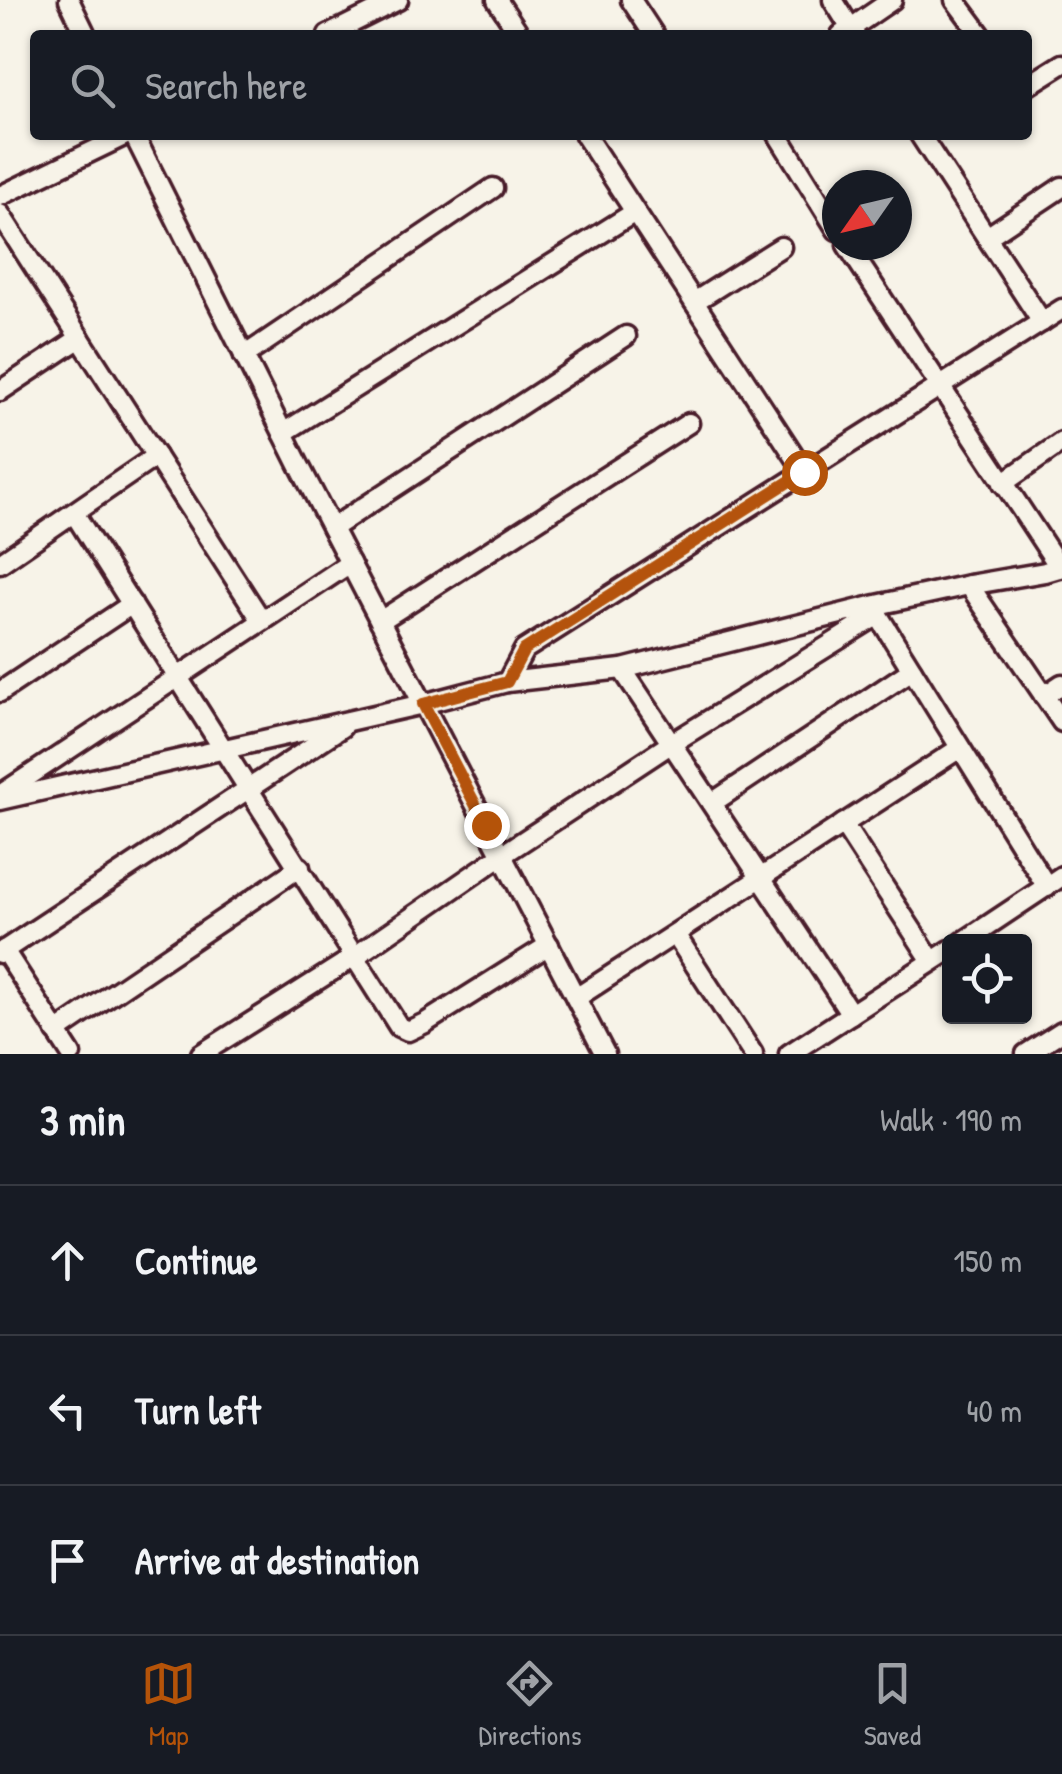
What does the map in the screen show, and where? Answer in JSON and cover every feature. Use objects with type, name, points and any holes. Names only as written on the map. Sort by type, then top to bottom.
[{"type":"street","points":[[69,0],[84,30]]},
{"type":"street","points":[[338,30],[398,0]]},
{"type":"street","points":[[498,0],[517,30]]},
{"type":"street","points":[[631,0],[651,30]]},
{"type":"street","points":[[833,0],[848,30]]},
{"type":"street","points":[[853,30],[892,0]]},
{"type":"street","points":[[954,0],[977,30]]},
{"type":"street","points":[[1032,83],[1062,64]]},
{"type":"street","points":[[0,196],[116,140]]},
{"type":"street","points":[[136,140],[283,434],[605,1054]]},
{"type":"street","points":[[589,140],[804,472]]},
{"type":"street","points":[[781,140],[822,206]]},
{"type":"street","points":[[923,140],[1042,322]]},
{"type":"street","points":[[987,237],[1062,187]]},
{"type":"street","points":[[244,356],[493,188]]},
{"type":"street","points":[[283,434],[635,212]]},
{"type":"street","points":[[0,214],[262,621]]},
{"type":"street","points":[[694,302],[781,247]]},
{"type":"street","points":[[0,798],[507,682],[622,669],[969,584],[1061,567],[856,260]]},
{"type":"street","points":[[507,682],[524,650],[1062,309]]},
{"type":"street","points":[[332,528],[626,336]]},
{"type":"street","points":[[0,391],[80,338]]},
{"type":"street","points":[[380,622],[689,423]]},
{"type":"street","points":[[1003,483],[1062,442]]},
{"type":"street","points":[[0,562],[156,456]]},
{"type":"street","points":[[74,513],[394,1022],[408,1031],[549,945]]},
{"type":"street","points":[[0,798],[350,563]]},
{"type":"street","points":[[969,584],[1062,722]]},
{"type":"street","points":[[0,692],[132,604]]},
{"type":"street","points":[[875,610],[960,748],[1054,882],[975,934]]},
{"type":"street","points":[[201,1054],[354,957],[875,610]]},
{"type":"street","points":[[622,669],[851,1014]]},
{"type":"street","points":[[712,803],[912,670]]},
{"type":"street","points":[[1044,696],[1062,684]]},
{"type":"street","points":[[71,1054],[2,952],[353,720]]},
{"type":"street","points":[[576,998],[960,748]]},
{"type":"street","points":[[843,824],[932,961]]},
{"type":"street","points":[[56,1032],[300,867]]},
{"type":"street","points":[[675,934],[753,1054]]},
{"type":"street","points":[[789,1054],[942,955]]},
{"type":"street","points":[[1026,1054],[1062,1031]]},
{"type":"route","points":[[486,825],[423,704],[507,682],[524,650],[804,472]]}]
